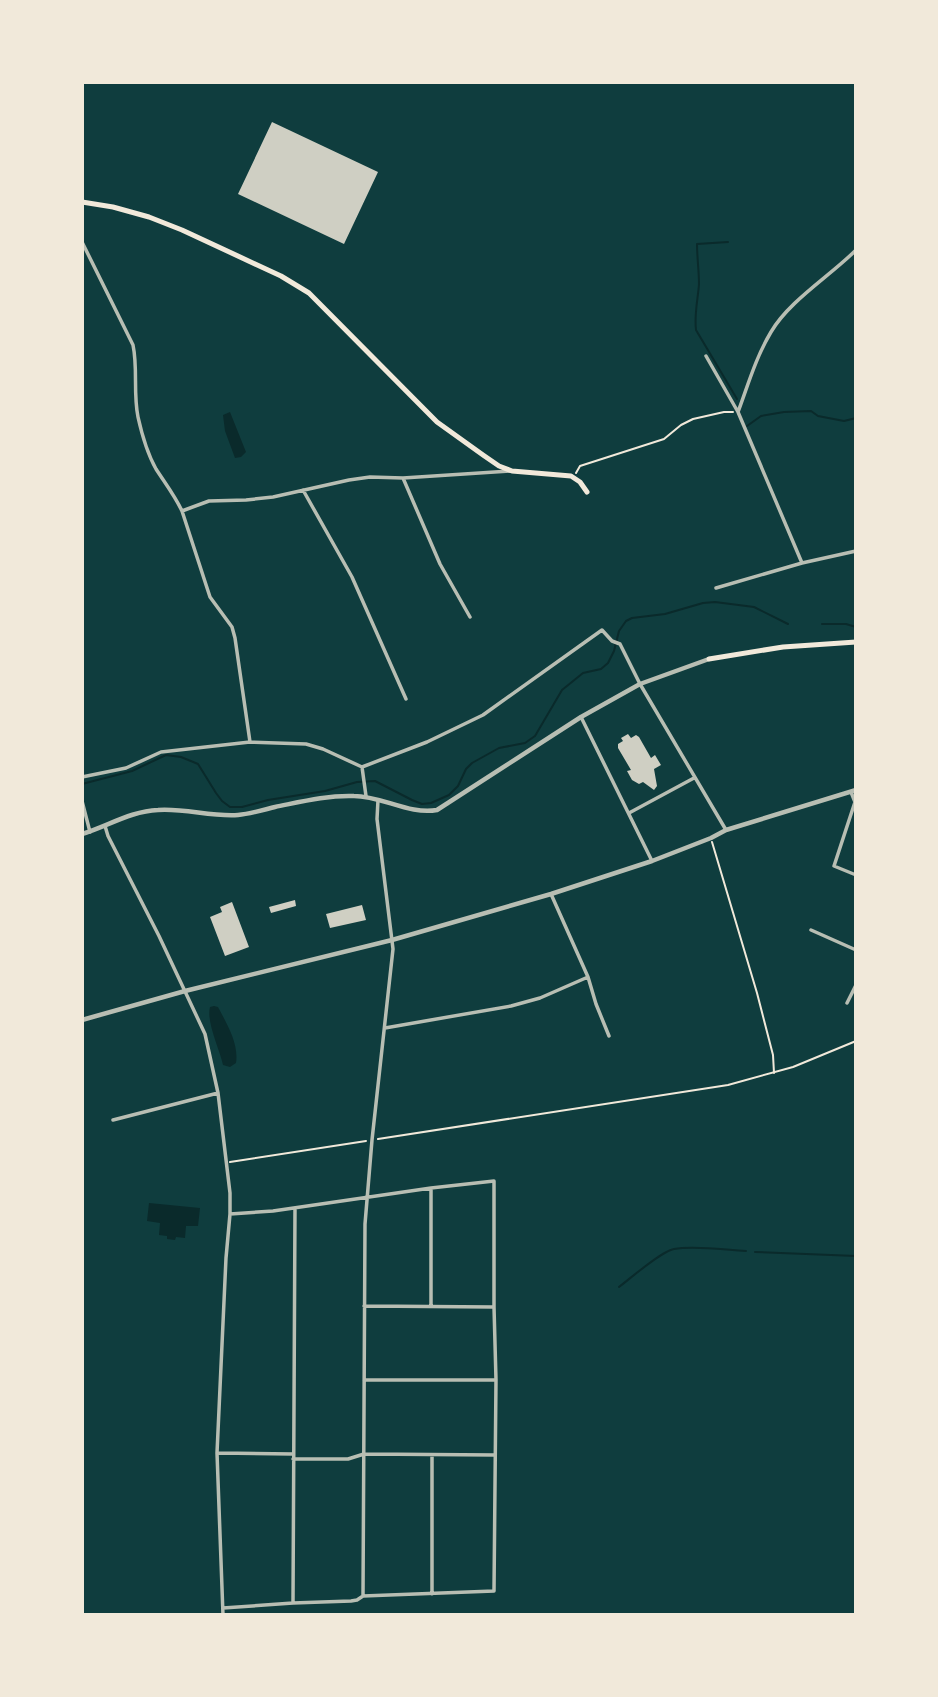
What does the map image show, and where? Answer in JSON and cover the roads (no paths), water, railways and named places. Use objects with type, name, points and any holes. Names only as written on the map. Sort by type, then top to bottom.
[{"type":"main road","points":[[82,202],[113,207],[182,230],[281,276],[310,293],[437,422],[499,466],[512,471],[573,477],[586,492]]},
{"type":"main road","points":[[709,659],[783,646],[856,642]]},
{"type":"street","points":[[82,242],[133,345],[136,367],[135,400],[145,445],[177,499],[210,597],[232,627],[250,742]]},
{"type":"street","points":[[738,412],[754,367],[771,332],[794,305],[856,250]]},
{"type":"street","points":[[706,356],[738,412],[802,564]]},
{"type":"street","points":[[182,511],[209,501],[260,499],[360,478],[512,471]]},
{"type":"street","points":[[403,478],[440,564],[470,617]]},
{"type":"street","points":[[303,490],[352,577],[406,699]]},
{"type":"street","points":[[716,587],[856,551]]},
{"type":"street","points":[[82,776],[126,768],[161,752],[250,742],[306,744],[362,767],[484,715],[602,630],[612,641],[620,644],[640,684],[726,830]]},
{"type":"street","points":[[82,834],[131,815],[155,810],[240,815],[319,799],[353,796],[366,796],[419,811],[437,810],[581,717],[640,684],[709,659]]},
{"type":"street","points":[[581,717],[652,861]]},
{"type":"street","points":[[362,767],[366,796]]},
{"type":"street","points":[[629,813],[694,778]]},
{"type":"street","points":[[82,1020],[186,991],[393,940],[551,894],[652,861],[726,830],[853,791],[855,802],[834,866],[856,875]]},
{"type":"street","points":[[363,1596],[366,1198],[393,949],[377,819],[378,800]]},
{"type":"street","points":[[82,801],[90,832]]},
{"type":"street","points":[[104,826],[205,1034],[218,1093],[230,1214],[217,1453],[223,1615]]},
{"type":"street","points":[[551,894],[588,977],[609,1035]]},
{"type":"street","points":[[811,930],[856,950]]},
{"type":"street","points":[[384,1028],[511,1006],[540,998],[588,977]]},
{"type":"street","points":[[847,1003],[856,985]]},
{"type":"street","points":[[113,1120],[218,1093]]},
{"type":"street","points":[[223,1608],[351,1601],[363,1596],[494,1591],[494,1181],[295,1208],[230,1214]]},
{"type":"street","points":[[431,1188],[431,1306]]},
{"type":"street","points":[[293,1603],[295,1208]]},
{"type":"street","points":[[364,1306],[494,1307]]},
{"type":"street","points":[[365,1380],[496,1380]]},
{"type":"street","points":[[217,1453],[348,1459],[363,1454],[495,1455]]},
{"type":"street","points":[[432,1455],[432,1594]]},
{"type":"water","points":[[230,412],[246,452],[241,457],[235,458],[225,431],[223,415]]},
{"type":"water","points":[[210,1007],[218,1007],[234,1041],[236,1063],[230,1067],[223,1065],[212,1028],[209,1013]]},
{"type":"water","points":[[149,1203],[200,1208],[198,1226],[186,1226],[185,1238],[167,1239],[167,1236],[159,1235],[160,1223],[147,1221]]},
{"type":"waterway","points":[[728,242],[697,244],[699,284],[696,330],[737,399]]},
{"type":"waterway","points":[[747,426],[761,416],[784,412],[811,411],[818,416],[844,421],[856,418]]},
{"type":"waterway","points":[[82,784],[132,771],[166,755],[181,757],[198,764],[216,793],[230,807],[325,791],[357,782],[375,781],[422,804],[431,803],[449,795],[472,763],[499,748],[525,743],[535,736],[562,690],[583,673],[601,669],[608,663],[619,631],[626,621],[715,602],[754,607],[788,624]]},
{"type":"waterway","points":[[822,624],[846,624],[856,627]]},
{"type":"waterway","points":[[619,1287],[654,1260],[674,1249],[746,1251]]},
{"type":"waterway","points":[[755,1252],[856,1256]]}]
